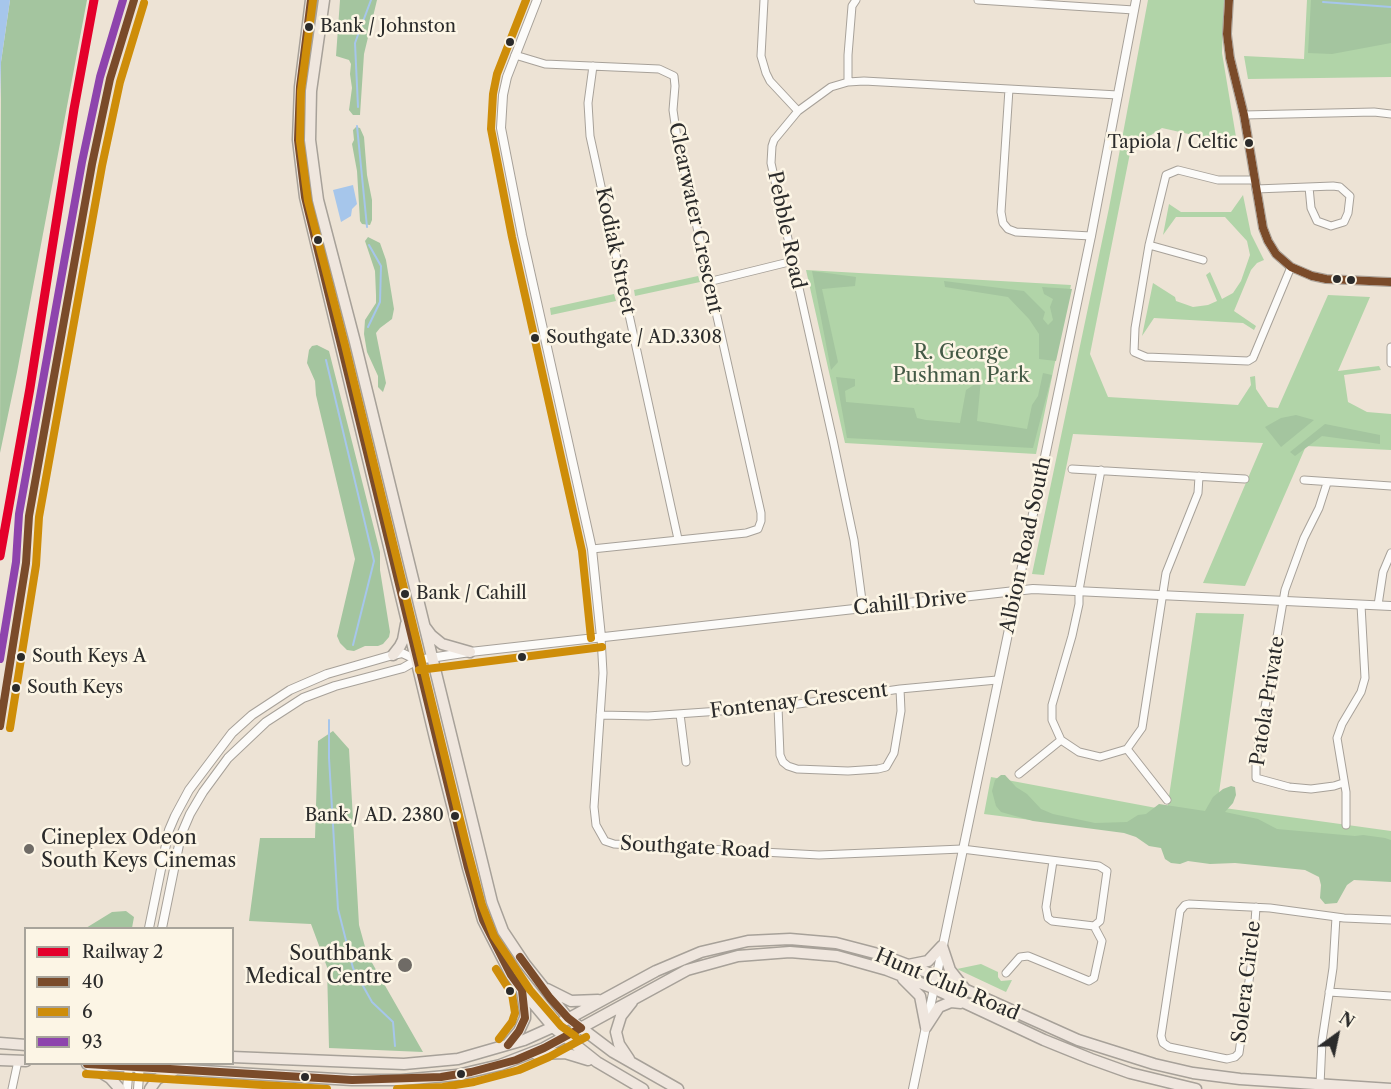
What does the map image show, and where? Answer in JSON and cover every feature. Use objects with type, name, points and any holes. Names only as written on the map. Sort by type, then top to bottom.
[{"type":"main road","points":[[311,0],[300,87],[300,162],[312,229],[338,328],[435,738],[483,920],[522,990],[553,1027],[597,1062],[645,1089],[655,1076]]},
{"type":"main road","points":[[324,0],[311,91],[312,163],[318,200],[492,902],[503,931],[538,983],[568,1018],[602,1045],[678,1089]]},
{"type":"main road","points":[[338,328],[350,325]]},
{"type":"main road","points":[[393,655],[403,640],[406,617]]},
{"type":"main road","points":[[422,621],[431,635],[442,644],[470,652]]},
{"type":"main road","points":[[435,738],[451,736]]},
{"type":"main road","points":[[463,844],[476,842]]},
{"type":"main road","points":[[490,935],[503,931]]},
{"type":"main road","name":"Hunt Club Road","points":[[234,1057],[373,1063],[440,1061],[473,1056],[553,1027],[680,960],[714,948],[748,941],[776,939],[825,942],[869,951],[935,976],[1078,1040],[1154,1064],[1193,1073],[1240,1079],[1391,1089]]},
{"type":"main road","points":[[908,965],[928,961],[942,946],[951,970],[967,991]]},
{"type":"main road","name":"Hunt Club Road","points":[[134,1065],[176,1070],[352,1080],[441,1077],[486,1069],[530,1054],[687,970],[719,960],[760,953],[802,952],[837,956],[897,973],[1091,1059],[1130,1073],[1196,1089]]},
{"type":"main road","points":[[897,973],[920,996],[926,1028]]},
{"type":"main road","points":[[538,983],[571,1001],[601,1000]]},
{"type":"main road","points":[[508,1045],[519,1031],[525,1018],[522,990]]},
{"type":"main road","points":[[635,998],[618,1022],[616,1034],[622,1049],[635,1066]]},
{"type":"main road","points":[[926,1028],[939,1007],[951,1002],[963,1003]]},
{"type":"main road","points":[[0,1043],[24,1044]]},
{"type":"main road","points":[[530,1054],[565,1053],[597,1062]]},
{"type":"main road","points":[[0,1060],[22,1061]]},
{"type":"main road","points":[[440,1061],[441,1077]]},
{"type":"main road","points":[[89,1065],[110,1078],[120,1089]]},
{"type":"main road","points":[[150,1089],[157,1079],[176,1070]]},
{"type":"street","name":"Southgate Road","points":[[537,0],[515,55],[503,95],[501,128],[522,235],[592,549],[603,673],[594,807],[596,825],[605,841],[614,843],[819,855],[962,849]]},
{"type":"street","points":[[764,0],[761,56],[766,73],[770,81],[798,111]]},
{"type":"street","points":[[848,82],[852,6],[856,0]]},
{"type":"street","points":[[978,0],[1134,10]]},
{"type":"street","name":"Albion Road South","points":[[913,1089],[1015,591],[1091,236],[1136,0]]},
{"type":"street","points":[[1229,0],[1227,34],[1230,58],[1244,115],[1263,228],[1268,241],[1276,254],[1291,267],[1312,276],[1326,279],[1391,282]]},
{"type":"street","name":"Clearwater Crescent","points":[[515,55],[545,64],[659,69],[674,76],[674,121],[761,521],[758,529],[746,533],[592,549]]},
{"type":"street","name":"Kodiak Street","points":[[593,66],[588,103],[590,136],[678,539]]},
{"type":"street","name":"Pebble Road","points":[[863,608],[854,540],[772,167],[771,154],[774,140],[798,111],[831,87],[848,82],[1118,95]]},
{"type":"street","points":[[1009,89],[1001,212],[1003,223],[1008,229],[1016,232],[1091,236]]},
{"type":"street","points":[[1244,115],[1374,112],[1391,114]]},
{"type":"street","points":[[1291,267],[1252,358],[1248,362],[1146,357],[1134,352],[1135,328],[1149,245],[1166,175],[1178,170],[1218,180],[1255,184],[1340,187],[1350,196],[1344,222],[1331,226],[1317,221],[1311,208],[1309,187]]},
{"type":"street","points":[[1149,245],[1203,260]]},
{"type":"street","points":[[708,282],[793,261]]},
{"type":"street","points":[[1391,347],[1391,363]]},
{"type":"street","points":[[1072,469],[1245,479]]},
{"type":"street","points":[[1101,470],[1079,590],[1079,603],[1052,705],[1052,720],[1061,740],[1079,752],[1100,757],[1128,749],[1142,728],[1162,594],[1170,560],[1198,493],[1199,476]]},
{"type":"street","points":[[1304,480],[1391,486]]},
{"type":"street","points":[[1285,601],[1288,581],[1304,538],[1319,508],[1327,483]]},
{"type":"street","points":[[1378,605],[1383,572],[1391,553]]},
{"type":"street","name":"Cahill Drive","points":[[417,660],[470,652],[1033,589],[1391,606]]},
{"type":"street","name":"Patola Private","points":[[1285,601],[1256,760],[1256,778],[1289,787],[1311,789],[1343,783]]},
{"type":"street","points":[[1346,825],[1346,792],[1337,738],[1342,724],[1361,692],[1365,678],[1361,605]]},
{"type":"street","points":[[149,927],[169,830],[189,790],[232,732],[252,715],[290,690],[327,674],[402,653],[417,660]]},
{"type":"street","points":[[162,927],[181,835],[203,792],[228,758],[266,723],[303,698],[403,668],[417,660]]},
{"type":"street","points":[[349,667],[354,681]]},
{"type":"street","name":"Fontenay Crescent","points":[[600,715],[648,716],[778,707],[900,689],[997,680]]},
{"type":"street","points":[[778,707],[780,755],[788,766],[797,769],[848,771],[878,769],[886,767],[894,753],[901,711],[900,689]]},
{"type":"street","points":[[680,714],[686,762]]},
{"type":"street","points":[[1019,774],[1061,740]]},
{"type":"street","points":[[218,749],[228,758]]},
{"type":"street","points":[[1128,749],[1167,800]]},
{"type":"street","points":[[169,830],[181,835]]},
{"type":"street","points":[[962,849],[1100,866],[1107,871],[1100,921],[1094,926],[1052,921],[1048,918],[1046,907],[1053,861]]},
{"type":"street","name":"Solera Circle","points":[[1256,907],[1253,952],[1239,1053],[1227,1059],[1169,1047],[1163,1042],[1161,1036],[1181,910],[1189,904],[1256,907],[1336,917],[1391,920]]},
{"type":"street","points":[[153,906],[167,909]]},
{"type":"street","points":[[1320,1085],[1322,1041],[1333,968],[1336,917]]},
{"type":"street","points":[[1006,973],[1020,957],[1028,956],[1089,981],[1094,978],[1102,941],[1094,926]]},
{"type":"street","points":[[1329,992],[1391,996]]},
{"type":"street","points":[[12,1089],[22,1061]]},
{"type":"street","points":[[127,1089],[134,1065]]},
{"type":"street","points":[[134,1065],[138,1089]]},
{"type":"green space","points":[[10,0],[87,0],[0,453],[1,62]]},
{"type":"green space","points":[[340,0],[377,0],[364,54],[360,115],[353,115],[349,110],[352,88],[351,64],[349,60],[336,56]]},
{"type":"green space","points":[[1148,0],[1224,0],[1222,53],[1236,137],[1233,144],[1162,128],[1131,148],[1090,354],[1108,397],[1238,405],[1251,385],[1250,377],[1255,376],[1256,389],[1268,407],[1278,408],[1328,295],[1370,297],[1338,371],[1379,366],[1381,370],[1344,375],[1348,402],[1367,412],[1391,414],[1391,450],[1306,446],[1245,586],[1203,583],[1263,443],[1073,434],[1044,575],[1032,574],[1109,208]]},
{"type":"green space","points":[[1307,0],[1391,0],[1391,77],[1248,79],[1244,56],[1304,59]]},
{"type":"green space","points":[[1311,0],[1391,0],[1391,43],[1332,54],[1308,53]]},
{"type":"green space","points":[[356,127],[360,128],[364,137],[367,175],[372,200],[370,225],[362,224],[360,221],[357,171],[352,144],[353,130]]},
{"type":"green space","points":[[1243,195],[1251,234],[1264,260],[1257,263],[1251,270],[1234,311],[1256,326],[1254,330],[1243,323],[1154,318],[1142,336],[1153,283],[1175,297],[1176,301],[1193,307],[1208,305],[1217,301],[1206,275],[1210,272],[1222,299],[1233,293],[1241,281],[1250,255],[1247,241],[1225,217],[1176,217],[1163,235],[1169,204],[1181,212],[1231,212]]},
{"type":"green space","points":[[368,237],[380,243],[386,260],[394,309],[392,319],[376,333],[386,383],[383,392],[378,387],[378,376],[367,352],[364,334],[365,320],[376,303],[375,271],[365,241]]},
{"type":"green space","name":"R. George Pushman Park","points":[[806,270],[1071,285],[1036,454],[845,443]]},
{"type":"green space","points":[[812,271],[856,277],[855,286],[822,289],[838,362],[831,370]]},
{"type":"green space","points":[[698,276],[700,282],[635,296],[634,290]]},
{"type":"green space","points":[[944,281],[1024,291],[1045,312],[1043,319],[1048,325],[1053,320],[1050,307],[1053,299],[1044,294],[1042,287],[1072,289],[1056,361],[1039,359],[1039,334],[1029,319],[1008,297],[945,287]]},
{"type":"green space","points":[[614,294],[616,301],[551,315],[550,308]]},
{"type":"green space","points":[[317,345],[329,351],[380,552],[380,570],[390,632],[383,644],[365,646],[354,651],[347,650],[337,636],[355,559],[316,395],[315,381],[307,363],[309,350],[312,346]]},
{"type":"green space","points":[[1043,373],[1052,375],[1033,448],[847,438],[836,377],[855,379],[855,386],[845,391],[846,402],[914,408],[917,418],[960,423],[966,390],[981,380],[977,421],[1027,429]]},
{"type":"green space","points":[[1296,415],[1314,420],[1281,447],[1265,427],[1281,418]]},
{"type":"green space","points":[[1325,424],[1380,435],[1380,444],[1322,436],[1295,456],[1290,452]]},
{"type":"green space","points":[[1196,613],[1244,614],[1217,807],[1391,831],[1391,866],[984,814],[991,777],[1167,810]]},
{"type":"green space","points":[[333,731],[349,749],[359,925],[367,954],[423,1052],[329,1048],[327,967],[311,924],[249,921],[260,838],[315,838],[318,741]]},
{"type":"green space","points":[[1005,775],[1041,809],[1053,814],[1095,823],[1127,822],[1138,815],[1146,814],[1159,804],[1205,811],[1213,797],[1223,789],[1235,787],[1236,795],[1233,803],[1225,812],[1258,819],[1277,829],[1363,835],[1391,840],[1391,882],[1354,880],[1347,885],[1337,903],[1325,904],[1320,898],[1319,877],[1305,870],[1235,863],[1210,864],[1188,861],[1180,864],[1171,863],[1165,859],[1161,848],[1149,846],[1136,837],[1124,833],[1033,821],[1001,812],[996,806],[992,791],[995,780]]},
{"type":"green space","points":[[126,911],[134,917],[132,927],[88,927],[112,912]]},
{"type":"green space","points":[[981,964],[998,972],[1001,981],[1012,980],[1006,992],[957,969]]},
{"type":"water","points":[[0,0],[10,0],[1,62],[0,99]]},
{"type":"water","points":[[353,185],[357,204],[352,209],[351,216],[341,222],[333,190]]},
{"type":"waterway","points":[[358,107],[355,43],[371,0]]},
{"type":"waterway","points":[[1323,2],[1391,7]]},
{"type":"waterway","points":[[357,126],[367,227]]},
{"type":"waterway","points":[[368,327],[380,302],[381,266],[369,245]]},
{"type":"waterway","points":[[326,360],[374,561],[353,645]]},
{"type":"waterway","points":[[329,720],[329,758],[338,909],[353,968],[372,1002],[393,1022],[395,1046]]},
{"type":"rail line","name":"2","points":[[0,556],[94,0]]},
{"type":"transit line","name":"93","points":[[0,659],[16,562],[19,514],[82,162],[100,77],[123,0]]},
{"type":"transit line","name":"40","points":[[0,726],[26,563],[29,516],[92,164],[110,79],[134,0]]},
{"type":"transit line","name":"40","points":[[311,0],[300,87],[298,140],[305,197],[468,868],[483,920],[511,975],[522,990],[525,1018],[519,1031],[508,1045]]},
{"type":"transit line","name":"6","points":[[313,0],[301,91],[300,141],[308,201],[466,844],[482,905],[494,936],[530,990],[561,1026],[575,1036]]},
{"type":"transit line","name":"6","points":[[526,0],[497,74],[493,94],[491,129],[512,237],[582,551],[591,638]]},
{"type":"transit line","name":"40","points":[[1229,0],[1227,34],[1230,58],[1244,115],[1263,228],[1268,241],[1276,254],[1291,267],[1312,276],[1326,279],[1391,282]]},
{"type":"transit line","name":"6","points":[[10,728],[36,565],[39,517],[102,166],[120,82],[144,3]]},
{"type":"transit line","name":"6","points":[[419,670],[602,647]]},
{"type":"transit line","name":"40","points":[[520,957],[550,998],[568,1018],[581,1028]]},
{"type":"transit line","name":"6","points":[[496,969],[512,994],[515,1013],[512,1022],[499,1039]]},
{"type":"transit line","name":"40","points":[[104,1065],[352,1080],[441,1077],[516,1060],[581,1028]]},
{"type":"transit line","name":"6","points":[[397,1089],[443,1087],[474,1082],[519,1070],[586,1037]]},
{"type":"transit line","name":"6","points":[[86,1074],[327,1089]]},
{"type":"place","name":"Bank / Johnston","points":[[309,27]]},
{"type":"place","name":"Tapiola / Celtic","points":[[1249,143]]},
{"type":"place","name":"Southgate / AD.3308","points":[[535,338]]},
{"type":"place","name":"Bank / Cahill","points":[[405,594]]},
{"type":"place","name":"South Keys A","points":[[21,657]]},
{"type":"place","name":"South Keys","points":[[16,688]]},
{"type":"place","name":"Bank / AD. 2380","points":[[455,816]]},
{"type":"place","name":"Cineplex Odeon South Keys Cinemas","points":[[29,849]]},
{"type":"place","name":"Southbank Medical Centre","points":[[405,965]]}]
